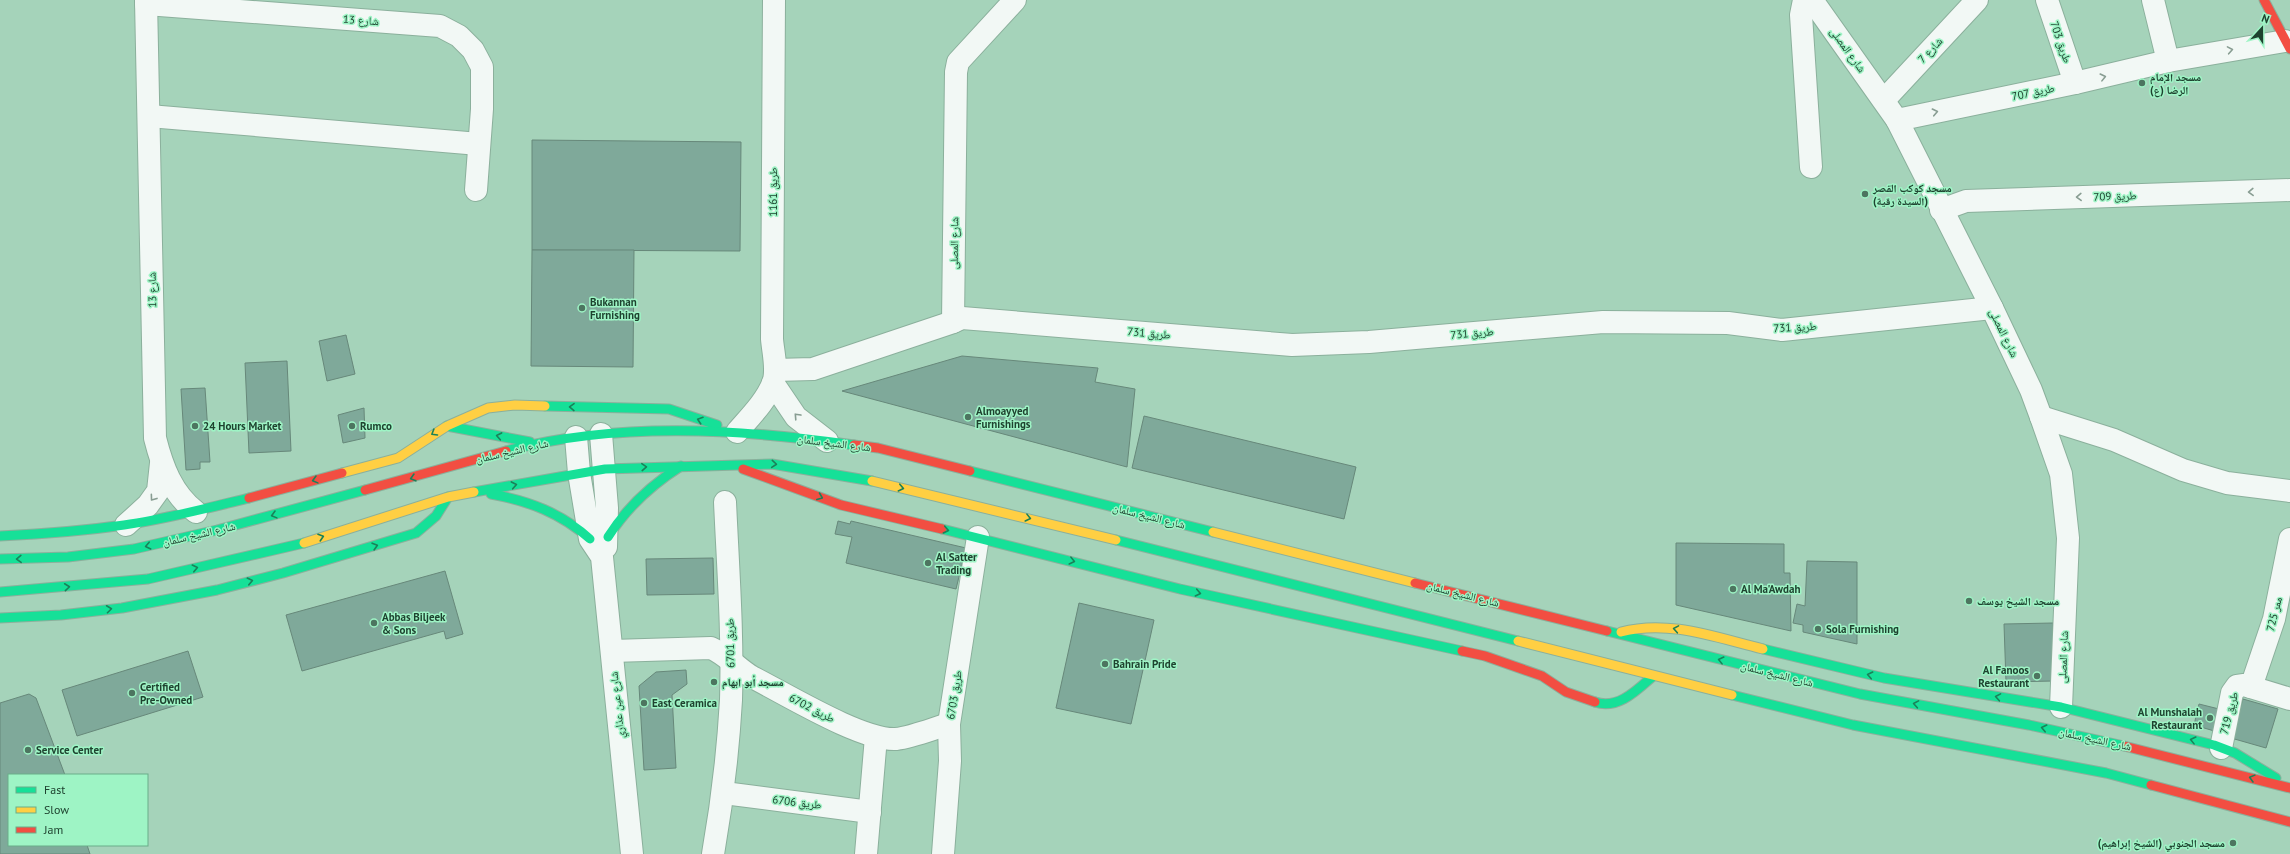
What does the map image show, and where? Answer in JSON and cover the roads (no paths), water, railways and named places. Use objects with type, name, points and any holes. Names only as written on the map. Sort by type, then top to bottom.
[{"type":"main road","points":[[2264,0],[2288,45]]},
{"type":"main road","points":[[0,536],[70,532],[126,525],[196,512],[398,458],[447,426],[488,408],[515,405],[669,409],[738,432]]},
{"type":"main road","points":[[447,426],[537,443]]},
{"type":"main road","name":"شارع الشيخ سلمان","points":[[0,559],[68,557],[134,549],[217,530],[537,443],[627,432],[738,432],[878,448],[1860,694],[2029,725],[2107,742],[2166,755],[2290,788]]},
{"type":"main road","points":[[731,464],[841,505],[978,537],[1180,589],[1485,656],[1542,676],[1566,692],[1598,703],[1617,702],[1631,696],[1653,676]]},
{"type":"main road","points":[[0,592],[148,579],[278,550],[448,497],[579,473],[605,469],[681,465],[772,464],[824,472],[984,506],[1653,676],[1853,725],[2106,773],[2290,822]]},
{"type":"main road","points":[[480,492],[519,499],[550,510],[568,520],[600,544],[629,507],[653,484],[681,465]]},
{"type":"main road","points":[[0,618],[61,615],[122,608],[217,590],[283,573],[416,533],[436,516],[448,497]]},
{"type":"main road","points":[[1617,633],[1638,627],[1656,626],[1677,628],[1884,678],[2062,707],[2221,748],[2252,762],[2290,788]]},
{"type":"street","name":"طريق 1161","points":[[774,0],[772,339],[774,376],[796,417],[827,441]]},
{"type":"street","name":"شارع المصلى","points":[[953,322],[957,67],[963,56],[1014,0]]},
{"type":"street","points":[[1804,0],[1800,15],[1811,167]]},
{"type":"street","name":"شارع المصلى","points":[[1812,0],[1897,120],[1941,210],[1992,308],[2031,390],[2041,417],[2061,474],[2068,538],[2062,707]]},
{"type":"street","name":"شارع 7","points":[[1884,100],[1977,0]]},
{"type":"street","name":"طريق 703","points":[[2047,0],[2076,84]]},
{"type":"street","points":[[2153,0],[2168,61]]},
{"type":"street","name":"شارع 13","points":[[162,463],[155,438],[146,2],[440,26],[460,36],[473,50],[482,67],[476,190]]},
{"type":"street","name":"طريق 707","points":[[1897,120],[2076,84],[2168,61],[2288,45]]},
{"type":"street","points":[[149,116],[479,144]]},
{"type":"street","name":"طريق 709","points":[[1941,210],[1966,201],[2290,190]]},
{"type":"street","name":"طريق 731","points":[[953,322],[962,318],[1292,345],[1369,342],[1603,322],[1728,323],[1782,330],[1992,308]]},
{"type":"street","points":[[738,432],[759,406],[774,376],[813,370],[953,322]]},
{"type":"street","points":[[2041,417],[2114,440],[2183,470],[2227,483],[2290,491]]},
{"type":"street","name":"شارع عين عذاري","points":[[600,544],[605,469],[601,434]]},
{"type":"street","name":"شارع عين عذاري","points":[[576,438],[579,473],[600,544],[632,854]]},
{"type":"street","points":[[162,463],[184,504],[196,512]]},
{"type":"street","points":[[126,525],[148,505],[158,491],[162,463]]},
{"type":"street","name":"طريق 6701","points":[[713,854],[724,793],[731,661],[725,502]]},
{"type":"street","name":"طريق 6703","points":[[943,854],[950,761],[949,724],[978,537]]},
{"type":"street","name":"ممر 725","points":[[2251,687],[2274,619],[2290,539]]},
{"type":"street","points":[[278,550],[283,573]]},
{"type":"street","name":"طريق 6702","points":[[612,652],[711,648],[722,653],[752,677],[852,728],[876,737],[897,738],[949,724]]},
{"type":"street","name":"طريق 719","points":[[2221,748],[2234,689],[2240,685],[2290,699]]},
{"type":"street","points":[[866,854],[876,737]]},
{"type":"street","name":"طريق 6706","points":[[724,793],[870,812]]},
{"type":"place","name":"مسجد الإمام الرضا (ع)","points":[[2142,83]]},
{"type":"place","name":"مسجد كوكب القصر (السيدة رقية)","points":[[1865,194]]},
{"type":"place","name":"Bukannan Furnishing","points":[[582,308]]},
{"type":"place","name":"Almoayyed Furnishings","points":[[968,417]]},
{"type":"place","name":"24 Hours Market","points":[[195,426]]},
{"type":"place","name":"Rumco","points":[[352,426]]},
{"type":"place","name":"Al Satter Trading","points":[[928,563]]},
{"type":"place","name":"Al Ma'Awdah","points":[[1733,589]]},
{"type":"place","name":"مسجد الشيخ يوسف","points":[[1969,601]]},
{"type":"place","name":"Abbas Biljeek & Sons","points":[[374,623]]},
{"type":"place","name":"Sola Furnishing","points":[[1818,629]]},
{"type":"place","name":"Bahrain Pride","points":[[1105,664]]},
{"type":"place","name":"Al Fanoos Restaurant","points":[[2037,676]]},
{"type":"place","name":"مسجد أبو ابهام","points":[[714,682]]},
{"type":"place","name":"Certified Pre-Owned","points":[[132,693]]},
{"type":"place","name":"East Ceramica","points":[[644,703]]},
{"type":"place","name":"Al Munshalah Restaurant","points":[[2210,718]]},
{"type":"place","name":"Service Center","points":[[28,750]]},
{"type":"place","name":"مسجد الجنوبي (الشيخ إبراهيم)","points":[[2233,843]]}]
